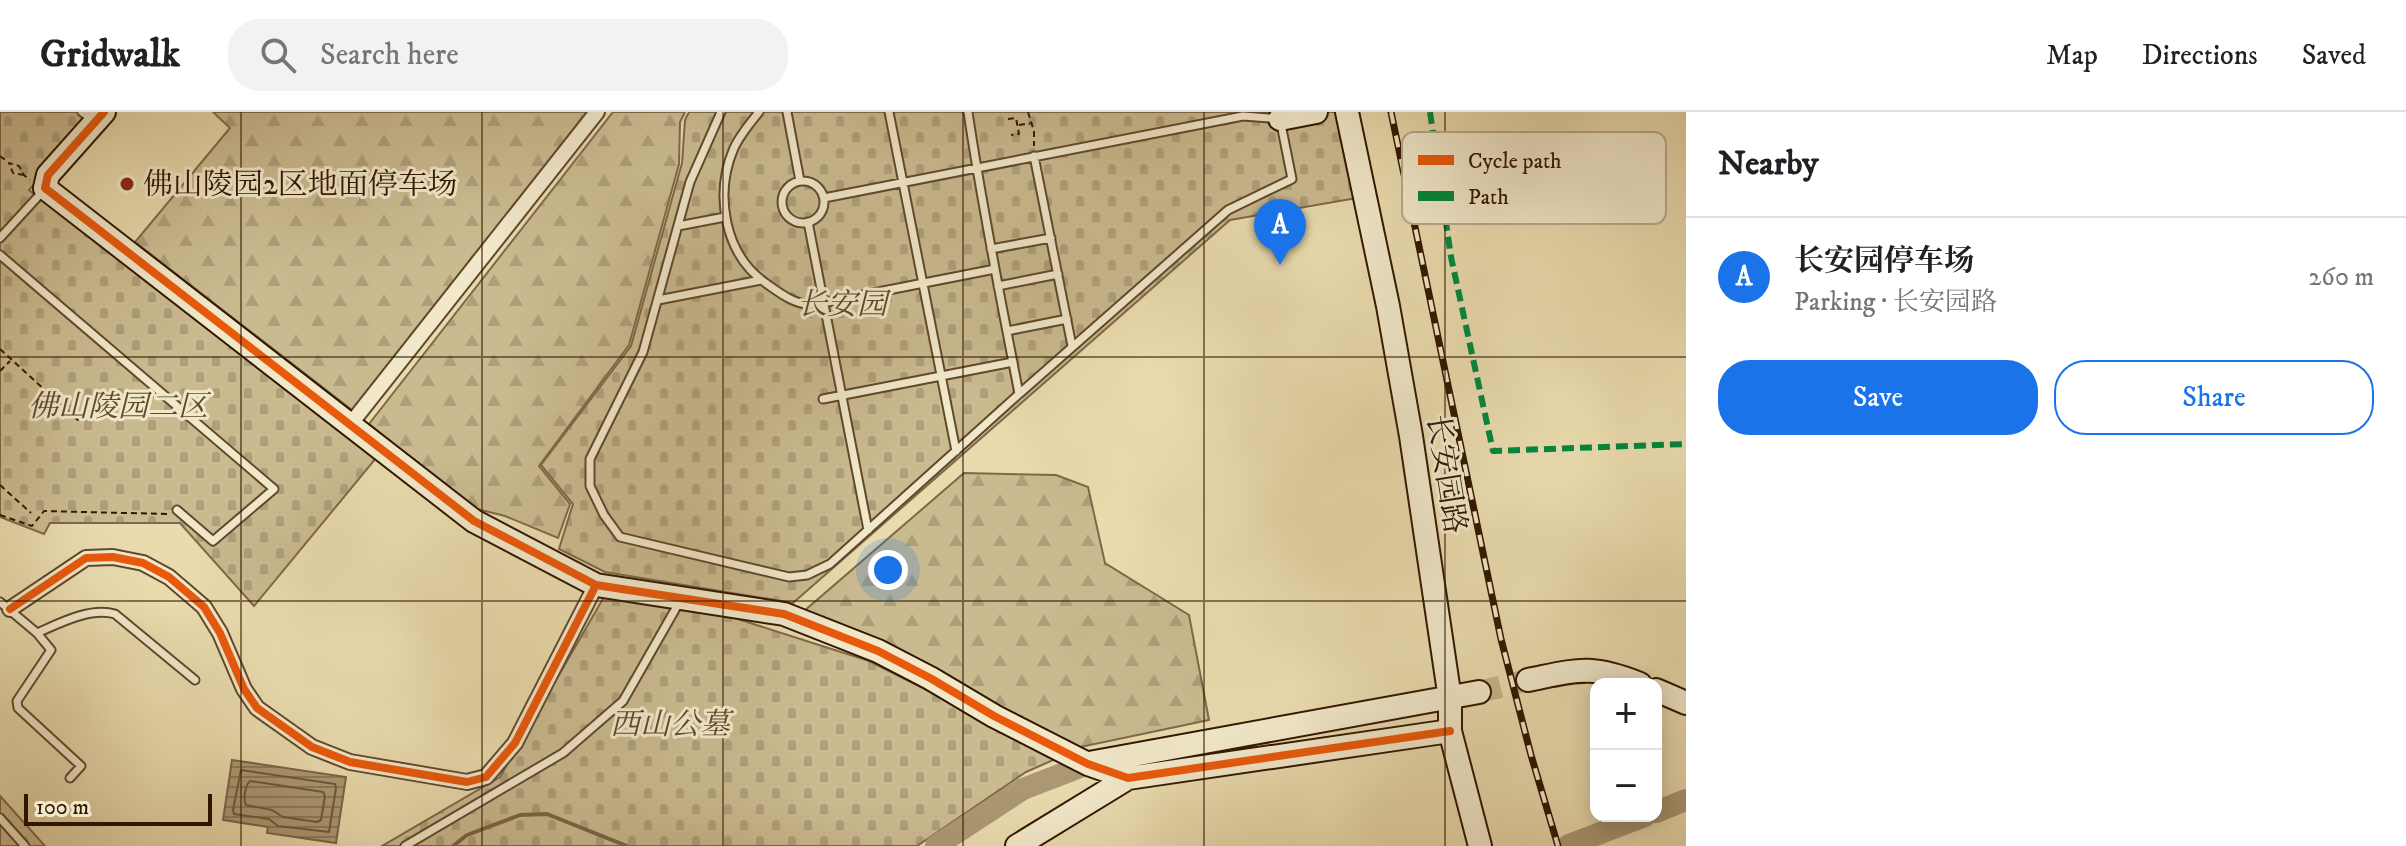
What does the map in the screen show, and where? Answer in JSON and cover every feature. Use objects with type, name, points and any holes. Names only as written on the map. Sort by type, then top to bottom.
[{"type":"street","points":[[349,426],[597,112]]},
{"type":"street","points":[[1280,119],[1316,112]]},
{"type":"street","name":"长安园路","points":[[1347,112],[1388,306],[1411,436],[1450,699],[1450,731],[1480,846]]},
{"type":"street","points":[[94,115],[48,175],[45,188],[474,521],[596,585],[784,614],[878,651],[1088,764],[1128,778]]},
{"type":"street","points":[[5,605],[86,558],[113,557],[143,563],[169,577],[204,607],[220,633],[244,689],[257,708],[312,747],[350,762],[467,782],[486,777],[515,743],[596,585]]},
{"type":"street","points":[[1528,680],[1585,669],[1611,672],[1626,678]]},
{"type":"street","points":[[1088,764],[1479,692]]},
{"type":"street","points":[[1662,693],[1686,703]]},
{"type":"street","points":[[1017,846],[1128,778],[1450,731]]},
{"type":"lane","points":[[721,112],[690,182],[643,352],[590,459],[590,486],[620,537],[789,577],[807,575],[830,564],[1228,210],[1292,179],[1280,119],[1242,114],[824,198]]},
{"type":"lane","points":[[759,112],[734,149],[724,187],[725,217],[736,248],[761,280],[802,304],[824,303],[995,269]]},
{"type":"lane","points":[[787,112],[800,181]]},
{"type":"lane","points":[[889,112],[956,451]]},
{"type":"lane","points":[[968,112],[1019,394]]},
{"type":"lane","points":[[1034,156],[1072,346]]},
{"type":"lane","points":[[800,181],[818,186],[824,198],[822,212],[808,222],[792,220],[786,215],[781,202],[786,189],[800,181]]},
{"type":"lane","points":[[0,238],[45,188]]},
{"type":"lane","points":[[678,226],[725,217]]},
{"type":"lane","points":[[808,222],[868,530]]},
{"type":"lane","points":[[991,249],[1051,238]]},
{"type":"lane","points":[[0,255],[274,489],[213,541],[179,512]]},
{"type":"lane","points":[[998,286],[1058,274]]},
{"type":"lane","points":[[658,300],[761,280]]},
{"type":"lane","points":[[1007,331],[1067,319]]},
{"type":"lane","points":[[823,399],[1013,362]]},
{"type":"lane","points":[[405,846],[563,753],[623,701],[681,598]]},
{"type":"lane","points":[[5,605],[51,650],[17,701],[18,708],[81,766],[70,778]]},
{"type":"lane","points":[[37,633],[70,618],[106,612],[115,614],[195,680]]},
{"type":"lane","points":[[0,818],[25,846]]},
{"type":"path","points":[[1011,135],[1019,134],[1012,112]]},
{"type":"path","points":[[1028,112],[1033,123],[1034,156]]},
{"type":"path","points":[[1008,119],[1014,118]]},
{"type":"path","points":[[1018,125],[1033,123]]},
{"type":"path","points":[[0,156],[19,166],[24,175]]},
{"type":"path","points":[[9,163],[13,173],[24,175],[45,188]]},
{"type":"path","points":[[0,349],[79,421]]},
{"type":"path","points":[[0,371],[11,360]]},
{"type":"path","points":[[0,485],[31,513]]},
{"type":"path","points":[[0,515],[32,526],[44,511],[179,512]]},
{"type":"green space","name":"佛山陵园二区","points":[[0,112],[95,112],[29,190],[377,457],[254,606],[180,523],[50,523],[44,534],[0,517]]},
{"type":"green space","points":[[213,112],[587,112],[352,410],[135,242],[230,128]]},
{"type":"green space","points":[[613,112],[685,112],[680,122],[679,164],[629,345],[539,466],[570,504],[558,538],[505,516],[473,508],[369,424]]},
{"type":"green space","name":"长安园","points":[[689,112],[1351,112],[1363,197],[1230,220],[793,603],[605,572],[559,549],[573,504],[541,465],[631,346],[682,163],[685,120]]},
{"type":"green space","points":[[964,473],[1056,475],[1088,487],[1105,563],[1189,615],[1209,720],[1076,748],[885,644],[803,612]]},
{"type":"green space","name":"西山公墓","points":[[604,597],[694,605],[869,661],[1060,757],[1026,772],[917,846],[382,846],[500,777]]},
{"type":"green space","points":[[0,796],[45,846],[0,846]]},
{"type":"water","points":[[232,760],[346,777],[336,843],[267,833],[268,827],[223,820]]},
{"type":"waterway","points":[[936,846],[1023,789],[1088,764]]},
{"type":"waterway","points":[[1662,810],[1686,800]]},
{"type":"waterway","points":[[453,846],[467,835],[520,815],[547,814],[627,846]]},
{"type":"waterway","points":[[1569,845],[1629,822]]},
{"type":"tunnel","points":[[1479,692],[1528,680]]},
{"type":"railway","points":[[1391,112],[1402,165]]},
{"type":"railway","points":[[1414,224],[1501,639],[1558,846]]},
{"type":"marked path","points":[[1430,112],[1433,132]]},
{"type":"marked path","points":[[1446,224],[1493,451],[1686,444]]},
{"type":"cycle path","points":[[104,112],[48,175],[45,188],[474,521],[596,585],[784,614],[878,651],[1088,764],[1128,778],[1450,731]]},
{"type":"cycle path","points":[[10,609],[86,558],[113,557],[143,563],[169,577],[204,607],[220,633],[244,689],[257,708],[312,747],[350,762],[467,782],[486,777],[515,743],[596,585]]},
{"type":"place","name":"佛山陵园2区地面停车场","points":[[127,184]]},
{"type":"place","name":"长安园停车场","points":[[1280,265]]}]
